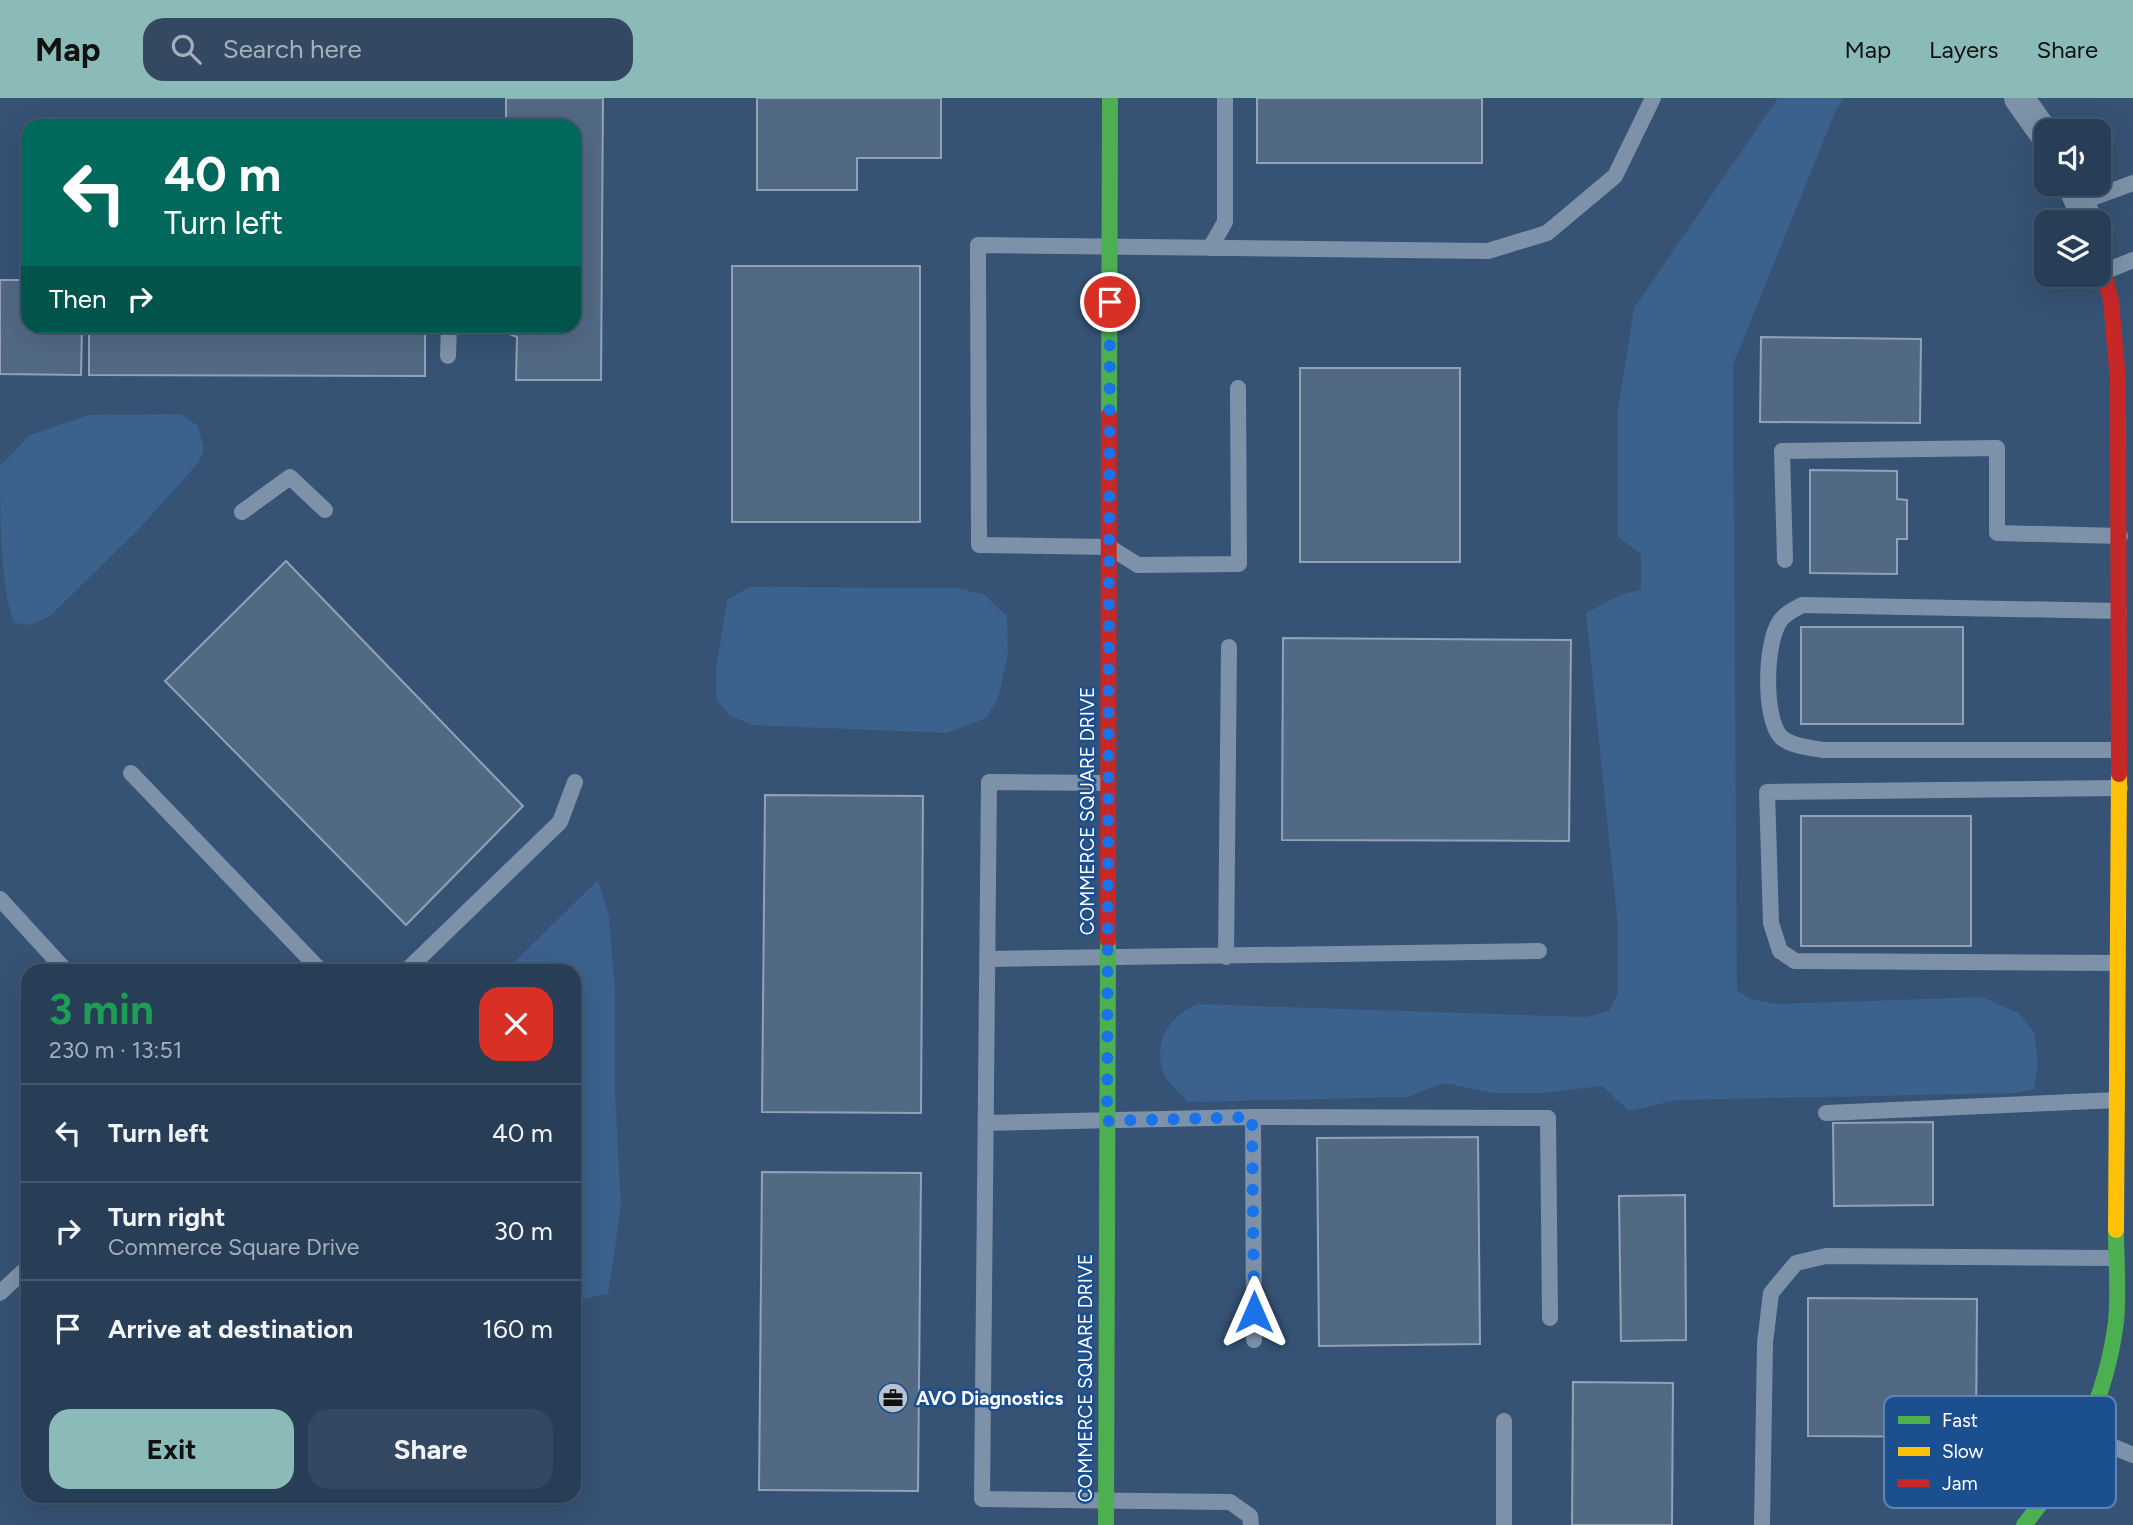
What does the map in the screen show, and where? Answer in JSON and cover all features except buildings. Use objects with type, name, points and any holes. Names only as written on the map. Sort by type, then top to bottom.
[{"type":"street","name":"COMMERCE SQUARE DRIVE","points":[[1106,1525],[1111,98]]},
{"type":"street","points":[[2019,98],[2034,119]]},
{"type":"street","points":[[2100,1396],[2108,1374],[2116,1320],[2116,1258],[2125,1099],[2125,1045],[2118,963],[2126,898],[2126,789],[2119,750],[2120,536],[2127,458],[2108,287]]},
{"type":"street","points":[[2024,1525],[2037,1508]]},
{"type":"lane","points":[[1210,248],[1225,222],[1225,98]]},
{"type":"lane","points":[[1238,388],[1239,564],[1138,565],[1109,547],[979,545],[978,245],[1488,251],[1547,233],[1615,176],[1653,98]]},
{"type":"lane","points":[[2080,203],[2133,183]]},
{"type":"lane","points":[[2111,269],[2133,260]]},
{"type":"lane","points":[[448,356],[449,333]]},
{"type":"lane","points":[[1785,559],[1782,451],[1997,448],[1997,533],[2120,536]]},
{"type":"lane","points":[[242,512],[290,477],[325,510]]},
{"type":"lane","points":[[2119,750],[1823,750],[1803,746],[1783,739],[1773,725],[1769,647],[1781,619],[1802,605],[2120,611]]},
{"type":"lane","points":[[1226,957],[1229,647]]},
{"type":"lane","points":[[131,773],[314,964]]},
{"type":"lane","points":[[413,964],[560,822],[575,782]]},
{"type":"lane","points":[[1108,783],[989,782],[982,1499],[1230,1502],[1250,1516],[1251,1525]]},
{"type":"lane","points":[[2118,963],[1795,961],[1780,951],[1771,923],[1767,792],[2126,789]]},
{"type":"lane","points":[[0,899],[60,964]]},
{"type":"lane","points":[[987,959],[1539,951]]},
{"type":"lane","points":[[1826,1113],[2125,1099]]},
{"type":"lane","points":[[986,1123],[1252,1117],[1548,1118],[1550,1318]]},
{"type":"lane","points":[[1252,1117],[1254,1340]]},
{"type":"lane","points":[[1762,1525],[1765,1343],[1771,1293],[1796,1263],[1826,1256],[2116,1258]]},
{"type":"lane","points":[[0,1293],[21,1274]]},
{"type":"lane","points":[[1504,1421],[1504,1525]]},
{"type":"lane","points":[[2116,1450],[2133,1459]]},
{"type":"water","points":[[1778,98],[1844,98],[1836,110],[1733,365],[1737,990],[1750,999],[1776,1004],[1982,997],[2018,1013],[2034,1032],[2038,1063],[2034,1089],[2016,1093],[1677,1100],[1629,1111],[1602,1086],[1543,1093],[1493,1093],[1444,1083],[1407,1097],[1188,1102],[1165,1076],[1160,1050],[1171,1023],[1197,1004],[1586,1017],[1609,1011],[1618,993],[1618,927],[1586,613],[1622,594],[1641,590],[1641,554],[1618,537],[1618,408],[1634,308]]},
{"type":"water","points":[[181,414],[198,426],[204,449],[199,462],[140,528],[50,616],[31,625],[15,623],[6,592],[0,466],[30,435],[89,415]]},
{"type":"water","points":[[749,587],[957,588],[985,595],[1007,616],[1008,655],[998,698],[986,718],[947,733],[752,725],[729,715],[716,699],[716,668],[727,600]]},
{"type":"water","points":[[598,880],[609,916],[615,991],[615,1093],[621,1206],[608,1294],[583,1299],[581,1297],[581,964],[512,964]]},
{"type":"traffic: fast","points":[[1109,415],[1110,98]]},
{"type":"traffic: fast","points":[[1106,1525],[1108,940]]},
{"type":"traffic: fast","points":[[2098,1396],[2116,1322],[2116,1230]]},
{"type":"traffic: fast","points":[[2024,1525],[2037,1508]]},
{"type":"traffic: slow","points":[[2116,1230],[2119,774]]},
{"type":"traffic: jam","points":[[2107,287],[2118,380],[2119,774]]},
{"type":"traffic: jam","points":[[1108,940],[1109,415]]},
{"type":"place","name":"AVO Diagnostics","points":[[893,1398]]},
{"type":"route","points":[[1110,302],[1107,1121],[1252,1117],[1254,1312]]}]
